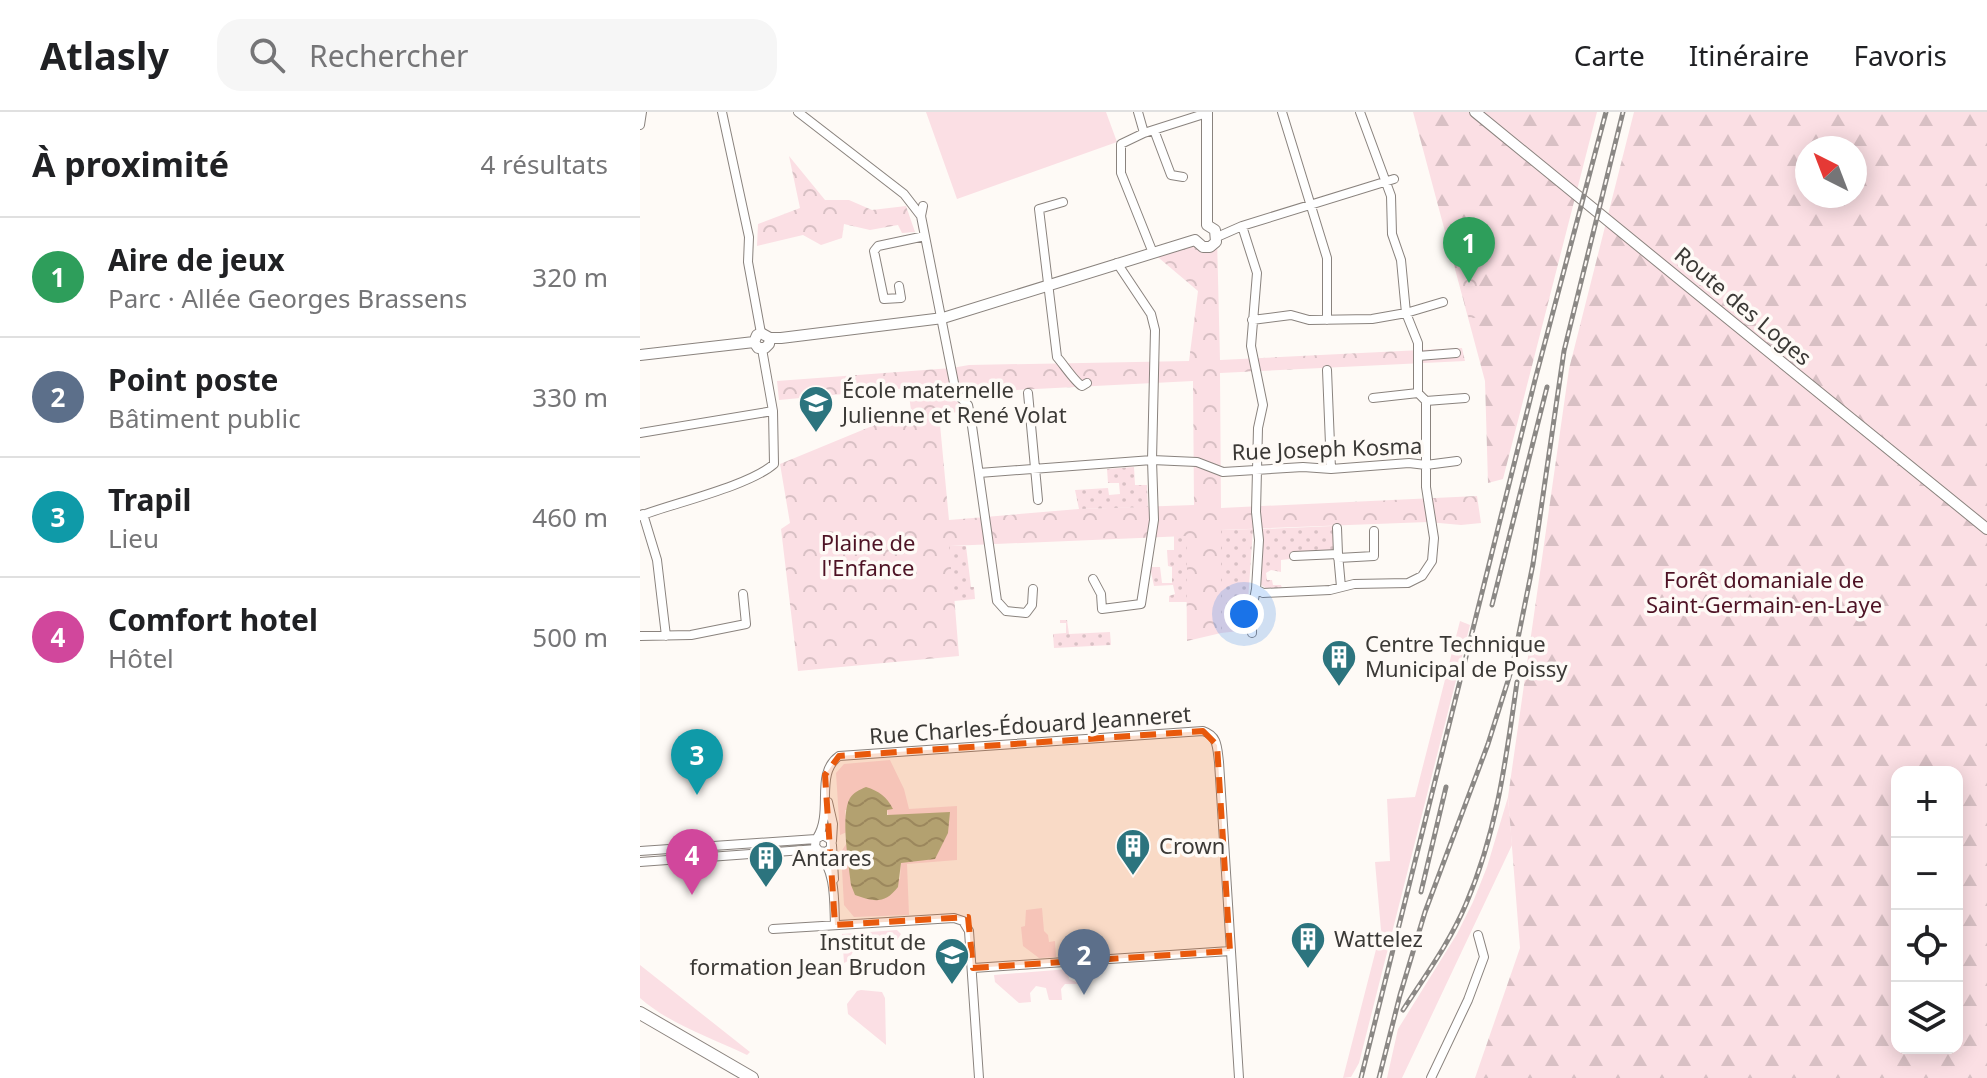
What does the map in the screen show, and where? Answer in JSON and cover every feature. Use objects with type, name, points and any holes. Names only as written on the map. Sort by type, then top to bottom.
[{"type":"main road","points":[[640,1013],[752,1078]]},
{"type":"street","points":[[640,125],[642,112]]},
{"type":"street","points":[[666,636],[657,560],[641,515],[741,481],[774,464],[773,411],[748,262],[749,237],[722,112]]},
{"type":"street","points":[[798,112],[904,194],[921,216]]},
{"type":"street","points":[[1138,112],[1144,133]]},
{"type":"street","points":[[1153,253],[1121,173],[1121,144],[1207,112],[1207,225]]},
{"type":"street","points":[[1282,112],[1327,258],[1327,320]]},
{"type":"street","points":[[1256,589],[1263,593],[1330,590],[1354,584],[1408,583],[1422,576],[1432,561],[1434,538],[1426,465],[1426,401],[1418,393],[1418,343],[1406,313],[1401,260],[1392,234],[1390,180],[1360,112]]},
{"type":"street","name":"Route des Loges","points":[[1475,112],[1987,529]]},
{"type":"street","points":[[1154,130],[1171,175],[1183,177]]},
{"type":"street","points":[[1217,237],[1213,227],[1207,225],[1197,229],[1195,240],[1207,248],[1213,245],[1217,237],[1242,226],[1390,180]]},
{"type":"street","points":[[1063,202],[1039,209],[1057,357],[1078,384],[1082,386],[1087,383]]},
{"type":"street","points":[[923,206],[921,216],[956,393],[968,405],[997,601],[1006,611],[1026,613],[1032,605],[1033,589]]},
{"type":"street","points":[[1242,226],[1257,273],[1251,346],[1263,405],[1258,428],[1259,540],[1252,633]]},
{"type":"street","points":[[899,286],[901,298],[884,299],[874,251],[878,246],[925,236]]},
{"type":"street","points":[[640,355],[943,318],[1195,240]]},
{"type":"street","points":[[1093,579],[1101,594],[1102,609],[1141,604],[1154,520],[1155,330],[1151,314],[1117,263]]},
{"type":"street","points":[[1252,320],[1291,315],[1327,320],[1372,319],[1443,302]]},
{"type":"street","points":[[1418,356],[1456,353]]},
{"type":"street","points":[[1327,370],[1331,469]]},
{"type":"street","points":[[1028,393],[1038,500]]},
{"type":"street","points":[[1373,398],[1418,393]]},
{"type":"street","points":[[1426,401],[1465,398]]},
{"type":"street","points":[[640,433],[773,411]]},
{"type":"street","name":"Rue Joseph Kosma","points":[[979,473],[1152,460],[1197,462],[1223,472],[1409,463],[1426,465],[1457,461]]},
{"type":"street","points":[[1337,528],[1341,587]]},
{"type":"street","points":[[1294,556],[1374,556],[1374,531]]},
{"type":"street","points":[[640,636],[691,635],[746,624],[743,594]]},
{"type":"street","name":"Rue Charles-Édouard Jeanneret","points":[[833,888],[826,861],[817,850],[816,838],[823,826],[827,768],[833,760],[843,756],[1203,731],[1212,734],[1216,739],[1219,762],[1239,1078]]},
{"type":"street","name":"Rue Charles-Édouard Jeanneret","points":[[827,797],[832,814],[835,925]]},
{"type":"street","points":[[640,851],[825,835],[832,843],[828,851],[640,862]]},
{"type":"street","points":[[773,929],[959,919],[968,928],[979,1078]]},
{"type":"street","points":[[1431,1078],[1468,1000],[1484,957],[1478,935]]},
{"type":"street","points":[[973,968],[1230,951]]},
{"type":"highlighted area","points":[[1203,731],[1217,745],[1230,951],[973,968],[968,917],[835,925],[825,775],[839,756]]},
{"type":"green space","points":[[926,112],[1106,112],[1117,142],[957,199]]},
{"type":"green space","points":[[1413,112],[1597,112],[1503,479],[1488,483],[1485,381]]},
{"type":"green space","name":"Forêt domaniale de Saint-Germain-en-Laye","points":[[1634,112],[1987,112],[1987,1078],[1475,1078],[1520,948],[1508,797],[1569,369]]},
{"type":"green space","points":[[789,156],[825,200],[849,200],[872,210],[906,206],[915,232],[902,233],[898,225],[870,230],[844,224],[842,238],[821,245],[803,235],[757,246],[758,224],[800,208]]},
{"type":"green space","points":[[1480,230],[1478,317],[1469,319],[1450,249]]},
{"type":"green space","name":"Plaine de l'Enfance","points":[[1217,237],[1220,360],[1462,348],[1465,361],[1220,373],[1221,508],[1477,496],[1481,523],[1428,522],[1221,530],[1221,633],[1187,641],[1186,536],[950,546],[959,656],[798,671],[781,529],[790,523],[780,464],[911,410],[908,388],[779,400],[777,381],[969,365],[1189,361],[1198,291],[1153,253],[1195,240],[1201,246]],"holes":[[[1193,381],[1194,505],[1079,509],[949,520],[939,414],[969,411],[957,393]]]},
{"type":"green space","points":[[1134,467],[1135,485],[1147,485],[1148,507],[1079,509],[1075,490],[1108,488],[1109,495],[1120,494],[1119,483],[1108,483],[1107,469]]},
{"type":"green space","points":[[1333,526],[1334,554],[1281,560],[1281,572],[1271,570],[1266,573],[1267,580],[1282,588],[1267,589],[1261,585],[1261,529]]},
{"type":"green space","points":[[1253,529],[1248,601],[1234,602],[1232,612],[1247,608],[1248,630],[1221,633],[1221,530]]},
{"type":"green space","points":[[1174,536],[1187,536],[1187,602],[1169,602],[1169,596],[1175,594],[1173,585],[1154,586],[1150,567],[1160,567],[1162,583],[1172,583],[1167,550],[1174,550]]},
{"type":"green space","points":[[949,546],[966,546],[975,599],[954,601]]},
{"type":"green space","points":[[1060,620],[1067,620],[1069,634],[1110,632],[1111,645],[1054,648],[1053,634],[1066,633],[1066,623],[1060,623]]},
{"type":"green space","points":[[1460,621],[1470,625],[1359,1063],[1351,1077],[1343,1078],[1381,930],[1375,862],[1390,861],[1387,799],[1415,797]]},
{"type":"green space","points":[[890,760],[904,789],[909,809],[957,806],[957,860],[907,864],[909,915],[854,917],[844,905],[841,852],[848,841],[851,885],[900,879],[901,862],[887,810],[845,810],[847,832],[840,835],[836,773],[844,764]]},
{"type":"green space","points":[[1508,797],[1512,845],[1402,1078],[1387,1078],[1398,1029],[1457,934],[1473,902]]},
{"type":"green space","points":[[1042,908],[1044,931],[1049,942],[1055,941],[1056,957],[1039,958],[1023,946],[1021,927],[1025,926],[1026,910]]},
{"type":"green space","points":[[897,930],[901,934],[897,940],[892,936],[886,943],[862,944],[844,963],[842,934]]},
{"type":"green space","points":[[640,965],[750,1052],[747,1055],[705,1036],[651,1007],[640,998]]},
{"type":"green space","points":[[1068,969],[1069,979],[1081,984],[1065,984],[1061,989],[1062,1000],[1049,1000],[1046,988],[1036,986],[1030,993],[1031,1002],[1019,1003],[995,982],[994,975]]},
{"type":"green space","points":[[861,990],[882,992],[885,998],[886,1045],[848,1014],[847,1004]]},
{"type":"water","points":[[866,787],[888,801],[893,809],[887,810],[887,815],[950,812],[948,833],[935,859],[901,863],[898,887],[879,900],[855,895],[847,853],[847,806],[853,794]]},
{"type":"railway","points":[[1361,1078],[1535,380],[1606,112]]},
{"type":"railway","points":[[1379,1078],[1425,912],[1488,744],[1512,668],[1533,564],[1564,351],[1623,112]]},
{"type":"railway","points":[[1492,605],[1547,387]]},
{"type":"railway","points":[[1403,1010],[1452,932],[1477,877],[1499,795],[1517,682]]},
{"type":"railway","points":[[1421,892],[1446,787]]},
{"type":"place","name":"Aire de jeux","points":[[1469,283]]},
{"type":"place","name":"École maternelle Julienne et René Volat","points":[[816,434]]},
{"type":"place","name":"Centre Technique Municipal de Poissy","points":[[1339,688]]},
{"type":"place","name":"Trapil","points":[[697,795]]},
{"type":"place","name":"Crown","points":[[1133,877]]},
{"type":"place","name":"Antares","points":[[766,889]]},
{"type":"place","name":"Comfort hotel","points":[[692,895]]},
{"type":"place","name":"Wattelez","points":[[1308,970]]},
{"type":"place","name":"Institut de formation Jean Brudon","points":[[952,986]]},
{"type":"place","name":"Point poste","points":[[1084,995]]}]
